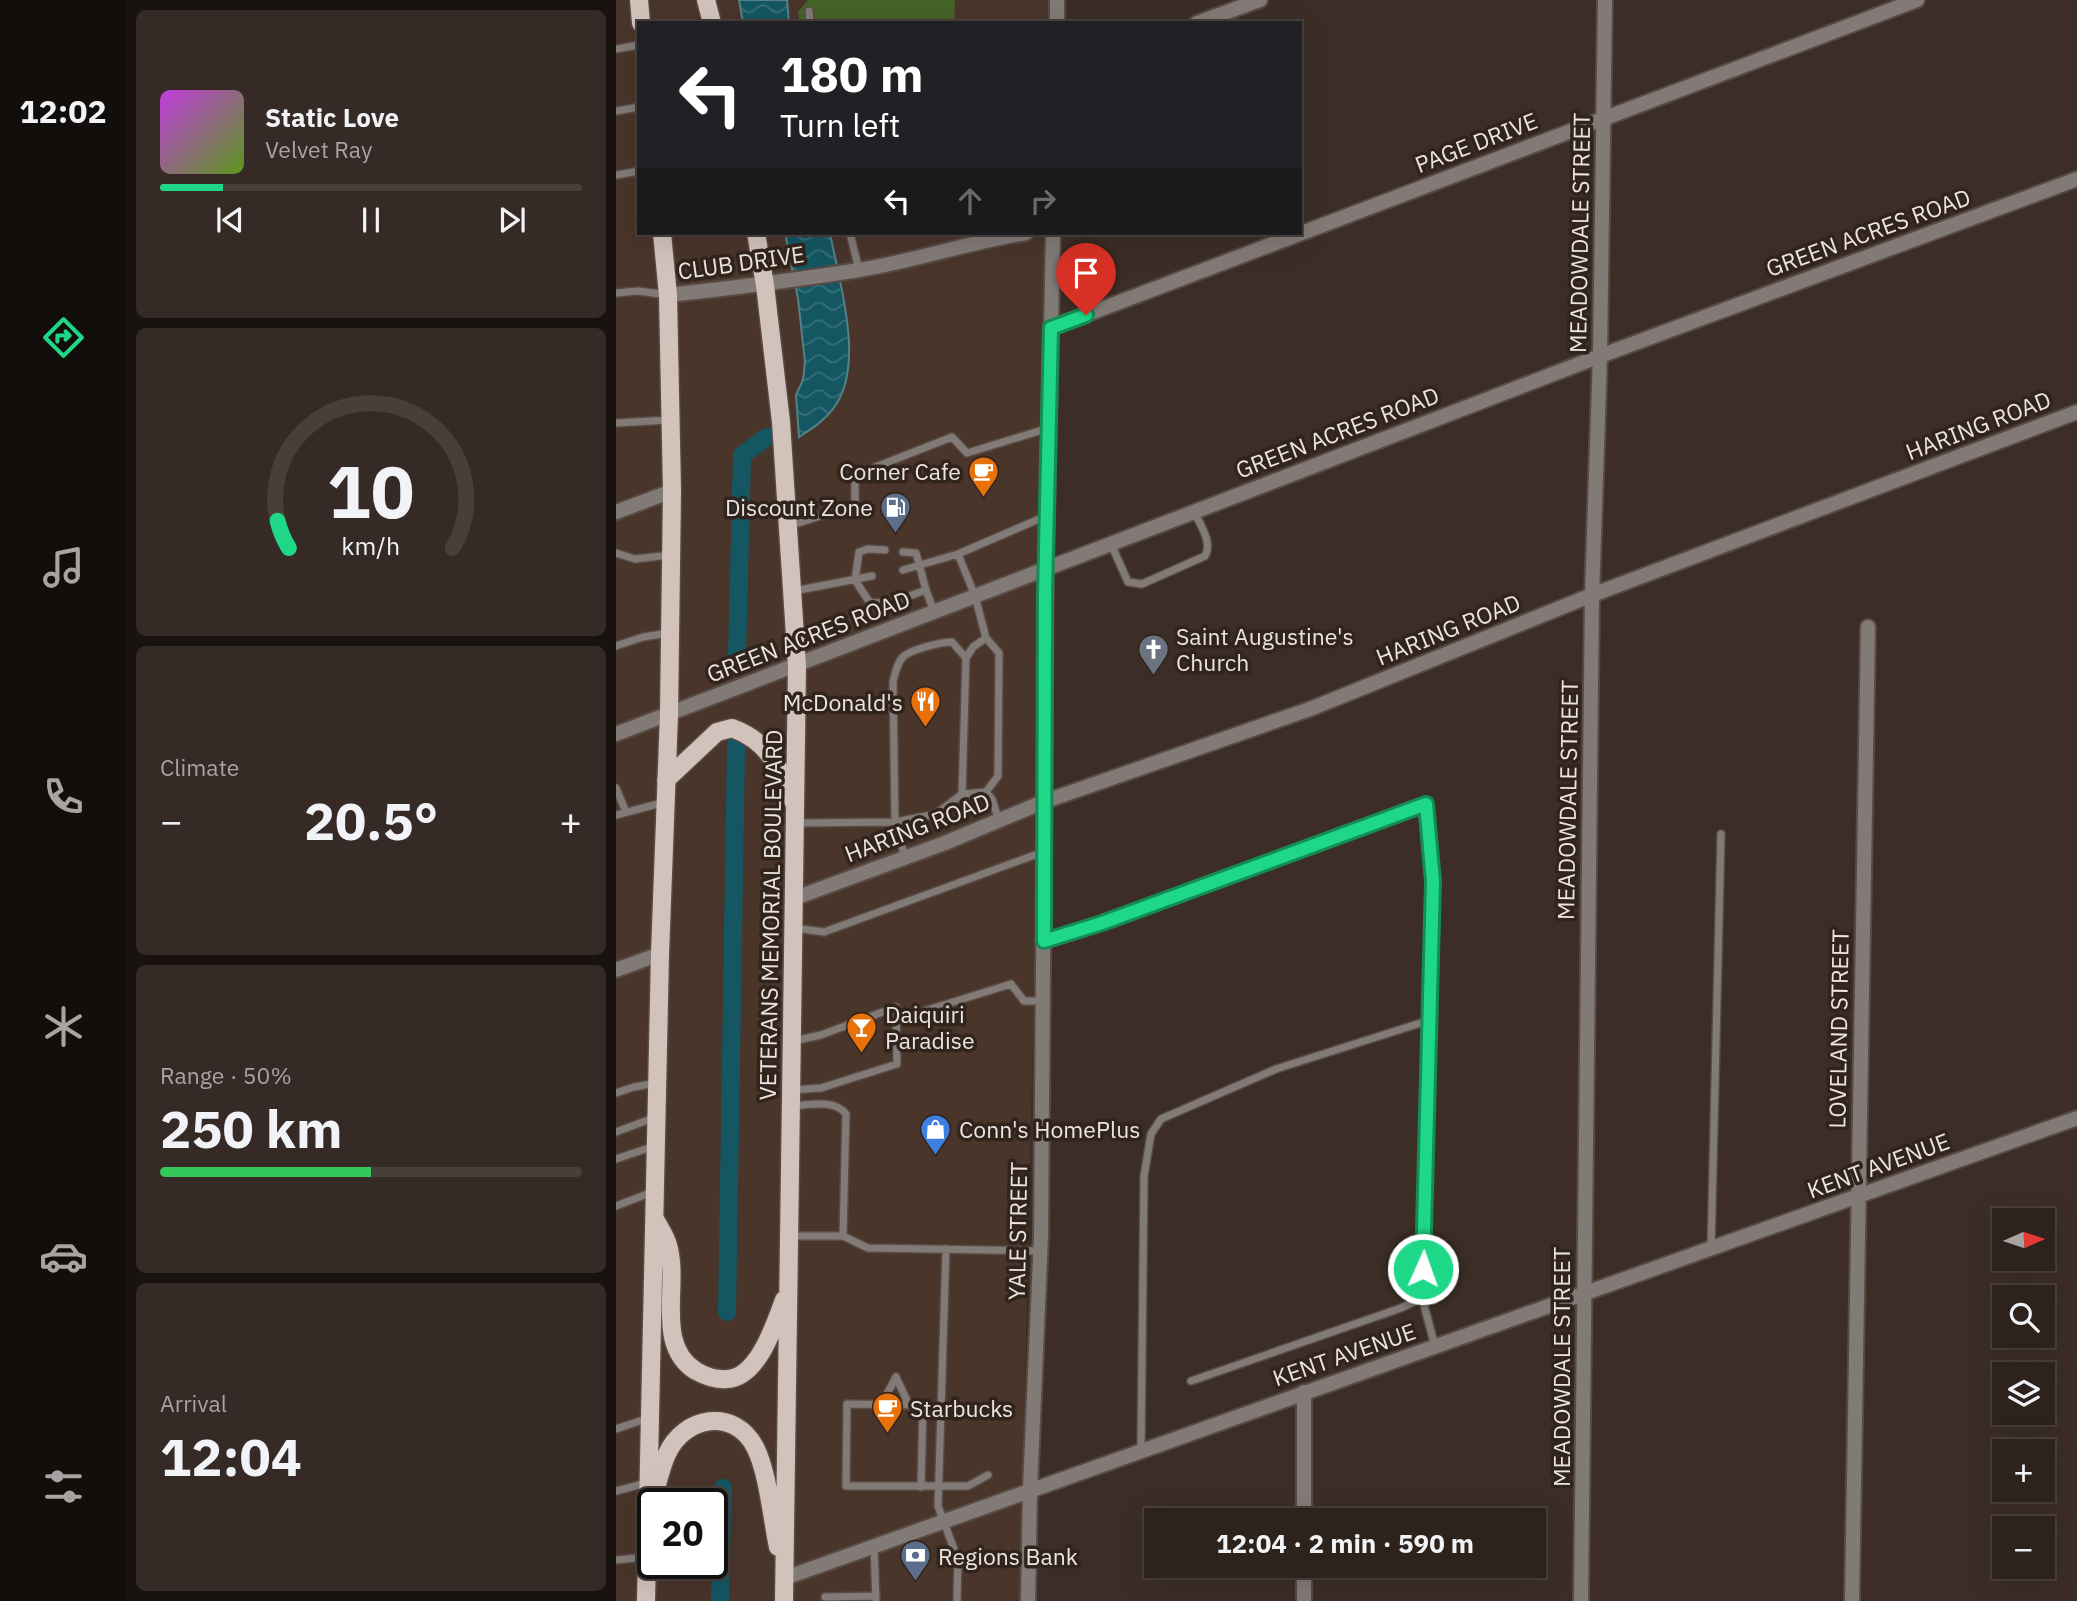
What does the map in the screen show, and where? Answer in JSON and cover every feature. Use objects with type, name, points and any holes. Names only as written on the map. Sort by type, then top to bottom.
[{"type":"main road","points":[[639,0],[641,21]]},
{"type":"main road","points":[[706,0],[711,21]]},
{"type":"main road","points":[[648,1488],[660,954],[669,714],[672,491],[668,295],[662,235]]},
{"type":"main road","name":"VETERANS MEMORIAL BOULEVARD","points":[[756,235],[781,422],[797,666],[784,1601]]},
{"type":"main road","points":[[666,780],[717,732],[732,728],[763,745],[777,765],[797,816]]},
{"type":"main road","points":[[655,1217],[668,1245],[672,1335],[676,1350],[693,1369],[704,1375],[718,1379],[736,1378],[752,1364],[764,1349],[789,1286]]},
{"type":"main road","points":[[657,1488],[667,1454],[683,1432],[704,1421],[732,1424],[750,1438],[760,1460],[785,1578]]},
{"type":"main road","points":[[646,1601],[647,1579]]},
{"type":"street","points":[[1057,0],[1057,21]]},
{"type":"street","points":[[1202,21],[1260,0]]},
{"type":"street","name":"MEADOWDALE STREET","points":[[1581,1601],[1592,595],[1600,356],[1605,0]]},
{"type":"street","name":"PAGE DRIVE","points":[[1302,233],[1917,0]]},
{"type":"street","name":"GREEN ACRES ROAD","points":[[616,734],[1600,356],[2077,179]]},
{"type":"street","name":"CLUB DRIVE","points":[[668,295],[765,285],[859,270],[1014,235]]},
{"type":"street","name":"YALE STREET","points":[[1028,1601],[1030,1489],[1041,1251],[1043,802],[1054,235]]},
{"type":"street","name":"PAGE DRIVE","points":[[1051,328],[1296,235]]},
{"type":"street","name":"HARING ROAD","points":[[795,898],[905,858],[1043,802],[1310,709],[1592,595],[2077,412]]},
{"type":"street","points":[[616,512],[672,491]]},
{"type":"street","name":"LOVELAND STREET","points":[[1852,1601],[1868,627]]},
{"type":"street","points":[[616,970],[660,954]]},
{"type":"street","name":"KENT AVENUE","points":[[785,1578],[2077,1118]]},
{"type":"street","points":[[1304,1392],[1304,1508]]},
{"type":"street","points":[[1304,1578],[1304,1601]]},
{"type":"lane","points":[[810,10],[810,21]]},
{"type":"lane","points":[[616,49],[637,45]]},
{"type":"lane","points":[[616,111],[637,107]]},
{"type":"lane","points":[[616,175],[637,171]]},
{"type":"lane","points":[[850,235],[859,270]]},
{"type":"lane","points":[[616,293],[638,291],[668,295]]},
{"type":"lane","points":[[616,423],[671,420]]},
{"type":"lane","points":[[788,526],[855,505],[855,475],[952,437],[967,453],[1049,428]]},
{"type":"lane","points":[[1111,543],[1128,582],[1142,584],[1205,556],[1209,550],[1208,542],[1194,511]]},
{"type":"lane","points":[[903,570],[958,554],[1047,516]]},
{"type":"lane","points":[[885,550],[868,549],[859,552],[855,580],[870,603],[893,602],[926,590]]},
{"type":"lane","points":[[903,552],[916,553],[934,613]]},
{"type":"lane","points":[[616,553],[635,559],[671,555]]},
{"type":"lane","points":[[797,816],[895,822],[936,814],[962,794],[986,792],[998,776],[999,653],[986,638],[975,596],[958,554]]},
{"type":"lane","points":[[793,591],[872,576]]},
{"type":"lane","points":[[616,646],[643,637],[670,633]]},
{"type":"lane","points":[[962,794],[967,658],[973,647],[986,638]]},
{"type":"lane","points":[[905,858],[895,822],[893,682],[897,667],[903,657],[942,642],[952,642],[967,658]]},
{"type":"lane","points":[[616,788],[626,812]]},
{"type":"lane","points":[[986,792],[992,799],[999,821]]},
{"type":"lane","points":[[616,815],[666,802]]},
{"type":"lane","points":[[1044,941],[1078,932],[1426,804],[1433,881],[1422,1298],[1435,1346]]},
{"type":"lane","points":[[1711,1250],[1721,834]]},
{"type":"lane","points":[[794,929],[824,932],[1043,852]]},
{"type":"lane","points":[[924,1011],[1011,984],[1024,1001],[1043,1001]]},
{"type":"lane","points":[[792,1098],[897,1064],[896,1007],[821,1035],[793,1041]]},
{"type":"lane","points":[[1141,1450],[1144,1176],[1151,1134],[1161,1118],[1276,1069],[1430,1020]]},
{"type":"lane","points":[[616,1093],[657,1083]]},
{"type":"lane","points":[[792,1098],[832,1105],[842,1108],[846,1114],[843,1236]]},
{"type":"lane","points":[[616,1132],[656,1116]]},
{"type":"lane","points":[[616,1160],[656,1146]]},
{"type":"lane","points":[[616,1206],[656,1191]]},
{"type":"lane","points":[[790,1236],[843,1236],[868,1248],[1041,1251]]},
{"type":"lane","points":[[946,1250],[939,1506],[958,1560],[957,1601]]},
{"type":"lane","points":[[1191,1381],[1422,1298]]},
{"type":"lane","points":[[881,1405],[896,1377],[909,1405]]},
{"type":"lane","points":[[921,1487],[923,1405],[847,1404],[846,1486],[939,1488],[968,1486],[988,1475]]},
{"type":"lane","points":[[616,1429],[650,1418]]},
{"type":"lane","points":[[616,1491],[648,1483]]},
{"type":"lane","points":[[825,1597],[876,1598],[874,1546]]},
{"type":"lane","points":[[616,1560],[637,1559]]},
{"type":"shaded area","points":[[616,0],[1056,0],[1055,21],[637,21],[637,235],[1051,235],[1020,1601],[616,1601]]},
{"type":"green space","points":[[808,0],[955,0],[954,21],[800,21],[798,12]]},
{"type":"water","points":[[739,0],[787,0],[789,21],[743,21]]},
{"type":"water","points":[[785,235],[830,235],[848,324],[848,372],[842,392],[832,410],[817,425],[799,437],[796,395],[803,380],[805,362],[798,299]]},
{"type":"waterway","points":[[737,655],[742,455],[767,437]]},
{"type":"waterway","points":[[727,1312],[736,746]]},
{"type":"waterway","points":[[720,1601],[721,1579]]},
{"type":"place","name":"Corner Cafe","points":[[984,498]]},
{"type":"place","name":"Discount Zone","points":[[896,534]]},
{"type":"place","name":"Saint Augustine's Church","points":[[1153,676]]},
{"type":"place","name":"McDonald's","points":[[926,729]]},
{"type":"place","name":"Daiquiri Paradise","points":[[862,1054]]},
{"type":"place","name":"Conn's HomePlus","points":[[936,1156]]},
{"type":"place","name":"Starbucks","points":[[887,1435]]},
{"type":"place","name":"Regions Bank","points":[[915,1583]]},
{"type":"route","points":[[1086,315],[1051,328],[1045,594],[1044,941],[1078,932],[1426,804],[1433,881],[1423,1269]]}]
